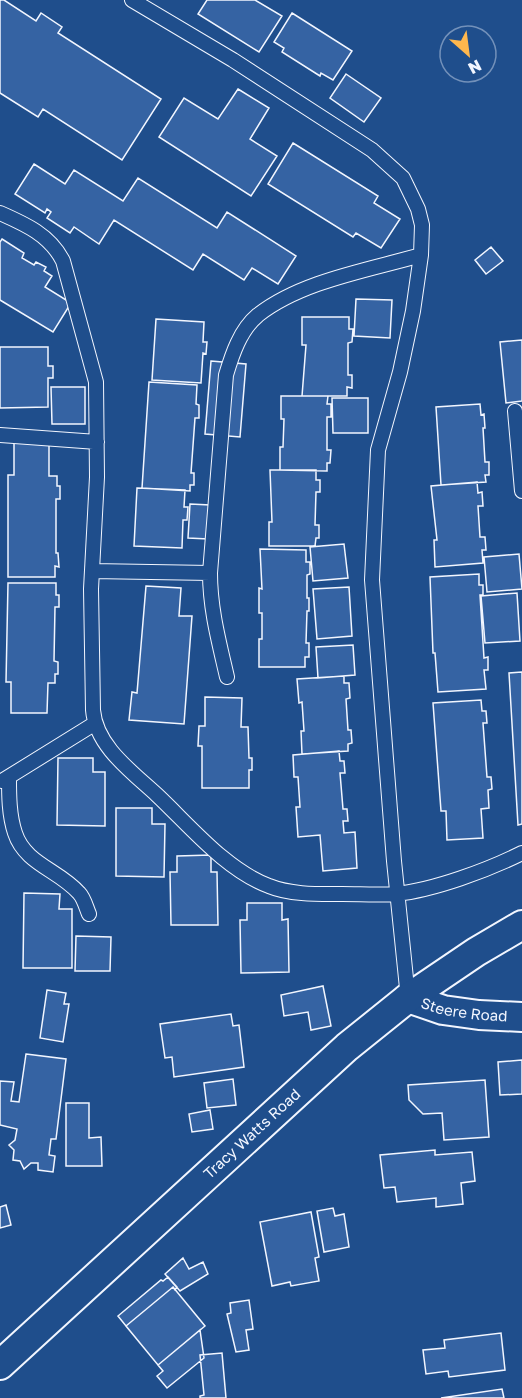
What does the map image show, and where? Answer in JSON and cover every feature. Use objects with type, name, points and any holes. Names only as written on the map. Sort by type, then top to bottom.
[{"type":"street","name":"Tracy Watts Road","points":[[0,1365],[347,1047],[408,998],[476,952],[522,925]]},
{"type":"street","name":"Steere Road","points":[[408,998],[443,1010],[479,1015],[522,1017]]},
{"type":"lane","points":[[132,0],[232,60],[372,150],[403,178],[418,209],[422,225],[413,311],[405,351],[378,450],[372,580],[397,894],[408,998]]},
{"type":"lane","points":[[0,213],[47,238],[57,250],[63,261],[96,382],[98,477],[92,571],[94,724],[104,742],[229,863],[270,887],[316,894],[397,894],[440,884],[522,853]]},
{"type":"lane","points":[[227,677],[210,600],[210,573],[226,375],[233,350],[256,316],[296,293],[328,281],[420,255]]},
{"type":"lane","points":[[515,411],[522,491]]},
{"type":"lane","points":[[0,435],[97,442]]},
{"type":"lane","points":[[92,571],[210,573]]},
{"type":"lane","points":[[89,914],[81,894],[62,878],[35,861],[24,850],[15,833],[4,779],[94,724]]},
{"type":"building","points":[[0,0],[4,0],[36,21],[41,13],[62,27],[58,33],[161,99],[122,160],[43,109],[38,117],[0,93]]},
{"type":"building","points":[[207,0],[255,0],[282,16],[259,52],[198,14]]},
{"type":"building","points":[[292,13],[352,51],[333,80],[321,73],[320,76],[282,52],[284,48],[274,42]]},
{"type":"building","points":[[346,74],[381,98],[364,122],[330,98]]},
{"type":"building","points":[[238,89],[269,108],[250,139],[277,156],[251,196],[159,137],[184,98],[218,119]]},
{"type":"building","points":[[293,143],[378,196],[374,203],[400,219],[381,248],[356,233],[353,237],[268,184]]},
{"type":"building","points":[[34,164],[65,184],[74,170],[123,201],[138,178],[217,228],[227,212],[296,256],[278,284],[252,268],[244,280],[203,254],[193,270],[114,220],[99,244],[74,227],[70,233],[47,218],[51,212],[47,209],[45,213],[15,194]]},
{"type":"building","points":[[2,239],[24,253],[22,258],[34,265],[36,262],[46,267],[44,271],[52,276],[45,287],[71,303],[53,332],[0,300],[0,242]]},
{"type":"building","points":[[491,247],[503,261],[486,274],[475,260]]},
{"type":"building","points":[[356,299],[392,300],[390,338],[354,336]]},
{"type":"building","points":[[302,317],[349,317],[349,329],[353,329],[352,342],[348,343],[348,375],[352,375],[352,388],[347,387],[347,396],[302,396],[306,345],[302,345]]},
{"type":"building","points":[[156,319],[204,322],[203,342],[207,342],[206,354],[203,353],[201,383],[152,380]]},
{"type":"building","points":[[522,340],[522,401],[506,403],[500,342]]},
{"type":"building","points":[[0,347],[48,347],[48,366],[53,366],[53,378],[48,378],[48,407],[0,408]]},
{"type":"building","points":[[211,361],[246,364],[240,437],[205,434]]},
{"type":"building","points":[[149,382],[197,385],[196,404],[199,405],[199,418],[195,418],[191,473],[194,473],[194,485],[190,485],[190,491],[142,488]]},
{"type":"building","points":[[51,387],[85,387],[85,424],[52,424]]},
{"type":"building","points":[[281,396],[328,396],[327,404],[331,404],[331,417],[327,417],[327,450],[331,450],[327,471],[280,470],[284,419],[281,419]]},
{"type":"building","points":[[332,398],[368,398],[368,433],[333,433]]},
{"type":"building","points":[[480,404],[481,415],[484,414],[485,462],[489,462],[489,475],[485,475],[486,482],[441,485],[436,407]]},
{"type":"building","points":[[14,443],[49,443],[49,476],[57,476],[57,486],[60,486],[60,499],[56,499],[56,553],[58,553],[59,567],[55,566],[55,577],[8,577],[8,475],[14,475]]},
{"type":"building","points":[[270,470],[316,470],[316,480],[320,480],[320,492],[316,492],[315,525],[319,525],[319,538],[316,538],[315,546],[269,546],[269,522],[272,522]]},
{"type":"building","points":[[477,482],[478,493],[482,492],[483,506],[478,506],[480,537],[485,537],[486,550],[482,550],[483,563],[435,567],[434,540],[437,540],[431,486]]},
{"type":"building","points":[[137,488],[185,490],[184,507],[188,507],[187,520],[183,520],[182,548],[134,546]]},
{"type":"building","points":[[190,504],[210,505],[208,539],[188,538]]},
{"type":"building","points":[[344,544],[348,578],[313,581],[310,547]]},
{"type":"building","points":[[260,549],[306,550],[306,562],[310,562],[310,574],[307,575],[309,611],[307,611],[306,643],[309,643],[309,657],[305,657],[305,667],[259,667],[259,639],[262,639],[262,613],[259,613],[259,588],[262,589]]},
{"type":"building","points":[[519,554],[522,589],[487,592],[484,557]]},
{"type":"building","points":[[479,574],[479,585],[483,585],[483,595],[480,595],[484,658],[488,657],[488,670],[484,670],[486,689],[438,692],[435,653],[433,653],[430,577]]},
{"type":"building","points":[[8,583],[56,583],[59,607],[55,607],[54,661],[58,662],[58,674],[55,674],[55,683],[48,683],[47,713],[11,713],[11,682],[6,682]]},
{"type":"building","points":[[146,586],[181,588],[179,616],[192,616],[184,724],[129,720],[132,692],[137,693]]},
{"type":"building","points":[[349,587],[352,636],[317,639],[313,589]]},
{"type":"building","points":[[517,593],[520,641],[485,643],[481,596]]},
{"type":"building","points":[[353,645],[355,675],[318,678],[316,647]]},
{"type":"building","points":[[522,672],[522,824],[518,825],[509,673]]},
{"type":"building","points":[[344,676],[344,683],[349,683],[350,698],[346,699],[348,730],[351,730],[352,743],[348,744],[348,751],[302,754],[301,731],[304,731],[302,702],[299,703],[297,679]]},
{"type":"building","points":[[205,697],[242,698],[241,727],[248,727],[249,758],[252,758],[249,788],[202,788],[202,746],[198,746],[199,726],[205,726]]},
{"type":"building","points":[[481,700],[482,711],[486,711],[487,723],[483,723],[487,777],[491,777],[492,789],[488,790],[489,808],[481,809],[483,838],[447,840],[446,811],[441,811],[433,703]]},
{"type":"building","points":[[339,751],[340,761],[344,761],[345,773],[340,773],[343,809],[347,809],[348,821],[343,821],[344,833],[355,832],[357,868],[323,871],[320,835],[298,837],[296,807],[300,807],[298,777],[294,777],[293,755]]},
{"type":"building","points":[[58,758],[93,758],[93,772],[105,772],[105,826],[57,825]]},
{"type":"building","points":[[116,808],[152,808],[152,824],[165,824],[164,877],[116,876]]},
{"type":"building","points":[[211,855],[211,872],[217,872],[218,925],[171,925],[170,872],[177,872],[177,856]]},
{"type":"building","points":[[24,893],[60,894],[59,909],[72,909],[72,968],[23,968]]},
{"type":"building","points":[[247,903],[282,903],[282,920],[288,919],[289,972],[241,973],[240,920],[247,920]]},
{"type":"building","points":[[76,936],[111,937],[110,971],[75,971]]},
{"type":"building","points":[[323,986],[331,1026],[311,1030],[308,1012],[284,1016],[281,995]]},
{"type":"building","points":[[47,990],[66,993],[64,1004],[69,1004],[63,1042],[40,1038]]},
{"type":"building","points":[[231,1014],[233,1026],[239,1025],[244,1067],[174,1077],[172,1057],[165,1058],[160,1024]]},
{"type":"building","points":[[26,1054],[66,1059],[56,1139],[51,1139],[49,1155],[55,1156],[53,1172],[38,1170],[38,1163],[31,1163],[24,1169],[20,1161],[13,1160],[14,1150],[9,1145],[15,1140],[17,1129],[0,1125],[0,1081],[14,1082],[11,1101],[19,1102]]},
{"type":"building","points":[[522,1060],[522,1094],[500,1095],[498,1062]]},
{"type":"building","points":[[233,1079],[236,1105],[207,1108],[204,1083]]},
{"type":"building","points":[[485,1080],[489,1137],[444,1140],[442,1113],[423,1114],[409,1100],[408,1085]]},
{"type":"building","points":[[66,1103],[89,1103],[89,1138],[101,1137],[102,1166],[66,1166]]},
{"type":"building","points":[[210,1110],[213,1129],[192,1132],[189,1114]]},
{"type":"building","points":[[435,1150],[435,1155],[472,1152],[475,1181],[461,1183],[463,1204],[436,1207],[436,1198],[397,1202],[395,1187],[384,1188],[380,1155]]},
{"type":"building","points":[[6,1205],[11,1225],[0,1228],[0,1207]]},
{"type":"building","points":[[333,1208],[335,1216],[344,1214],[349,1247],[324,1252],[317,1211]]},
{"type":"building","points":[[311,1212],[319,1257],[315,1258],[319,1281],[291,1286],[290,1282],[272,1286],[260,1222]]},
{"type":"building","points":[[183,1258],[189,1269],[203,1262],[208,1274],[180,1291],[165,1274]]},
{"type":"building","points":[[168,1277],[177,1287],[175,1290],[173,1287],[126,1326],[118,1316],[161,1280]]},
{"type":"building","points":[[173,1287],[205,1326],[158,1365],[126,1326]]},
{"type":"building","points":[[249,1300],[253,1329],[246,1330],[249,1350],[236,1352],[227,1314],[231,1313],[230,1303]]},
{"type":"building","points":[[200,1330],[204,1358],[167,1388],[157,1376],[163,1371],[158,1365]]},
{"type":"building","points":[[501,1333],[505,1370],[449,1377],[448,1371],[426,1374],[423,1350],[445,1348],[444,1340]]},
{"type":"building","points":[[222,1353],[226,1398],[200,1398],[204,1395],[200,1355]]},
{"type":"building","points":[[502,1389],[504,1398],[441,1398]]}]
